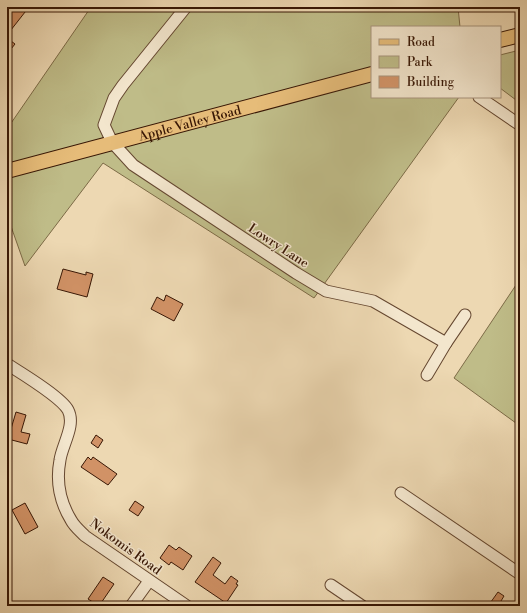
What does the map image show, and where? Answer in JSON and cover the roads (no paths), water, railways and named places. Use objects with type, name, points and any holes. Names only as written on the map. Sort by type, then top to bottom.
[{"type":"main road","points":[[501,40],[520,35]]},
{"type":"main road","name":"Apple Valley Road","points":[[7,171],[371,74]]},
{"type":"street","name":"Lowry Lane","points":[[186,7],[114,98],[104,125],[112,142],[133,165],[296,273],[326,291],[373,301],[446,344]]},
{"type":"street","points":[[480,98],[520,126]]},
{"type":"street","points":[[427,375],[465,315]]},
{"type":"street","name":"Nokomis Road","points":[[7,364],[60,400],[69,411],[71,425],[60,460],[58,484],[62,502],[71,521],[84,536],[187,606]]},
{"type":"street","points":[[401,493],[520,574]]},
{"type":"street","points":[[131,606],[149,580]]},
{"type":"street","points":[[331,585],[362,606]]}]
